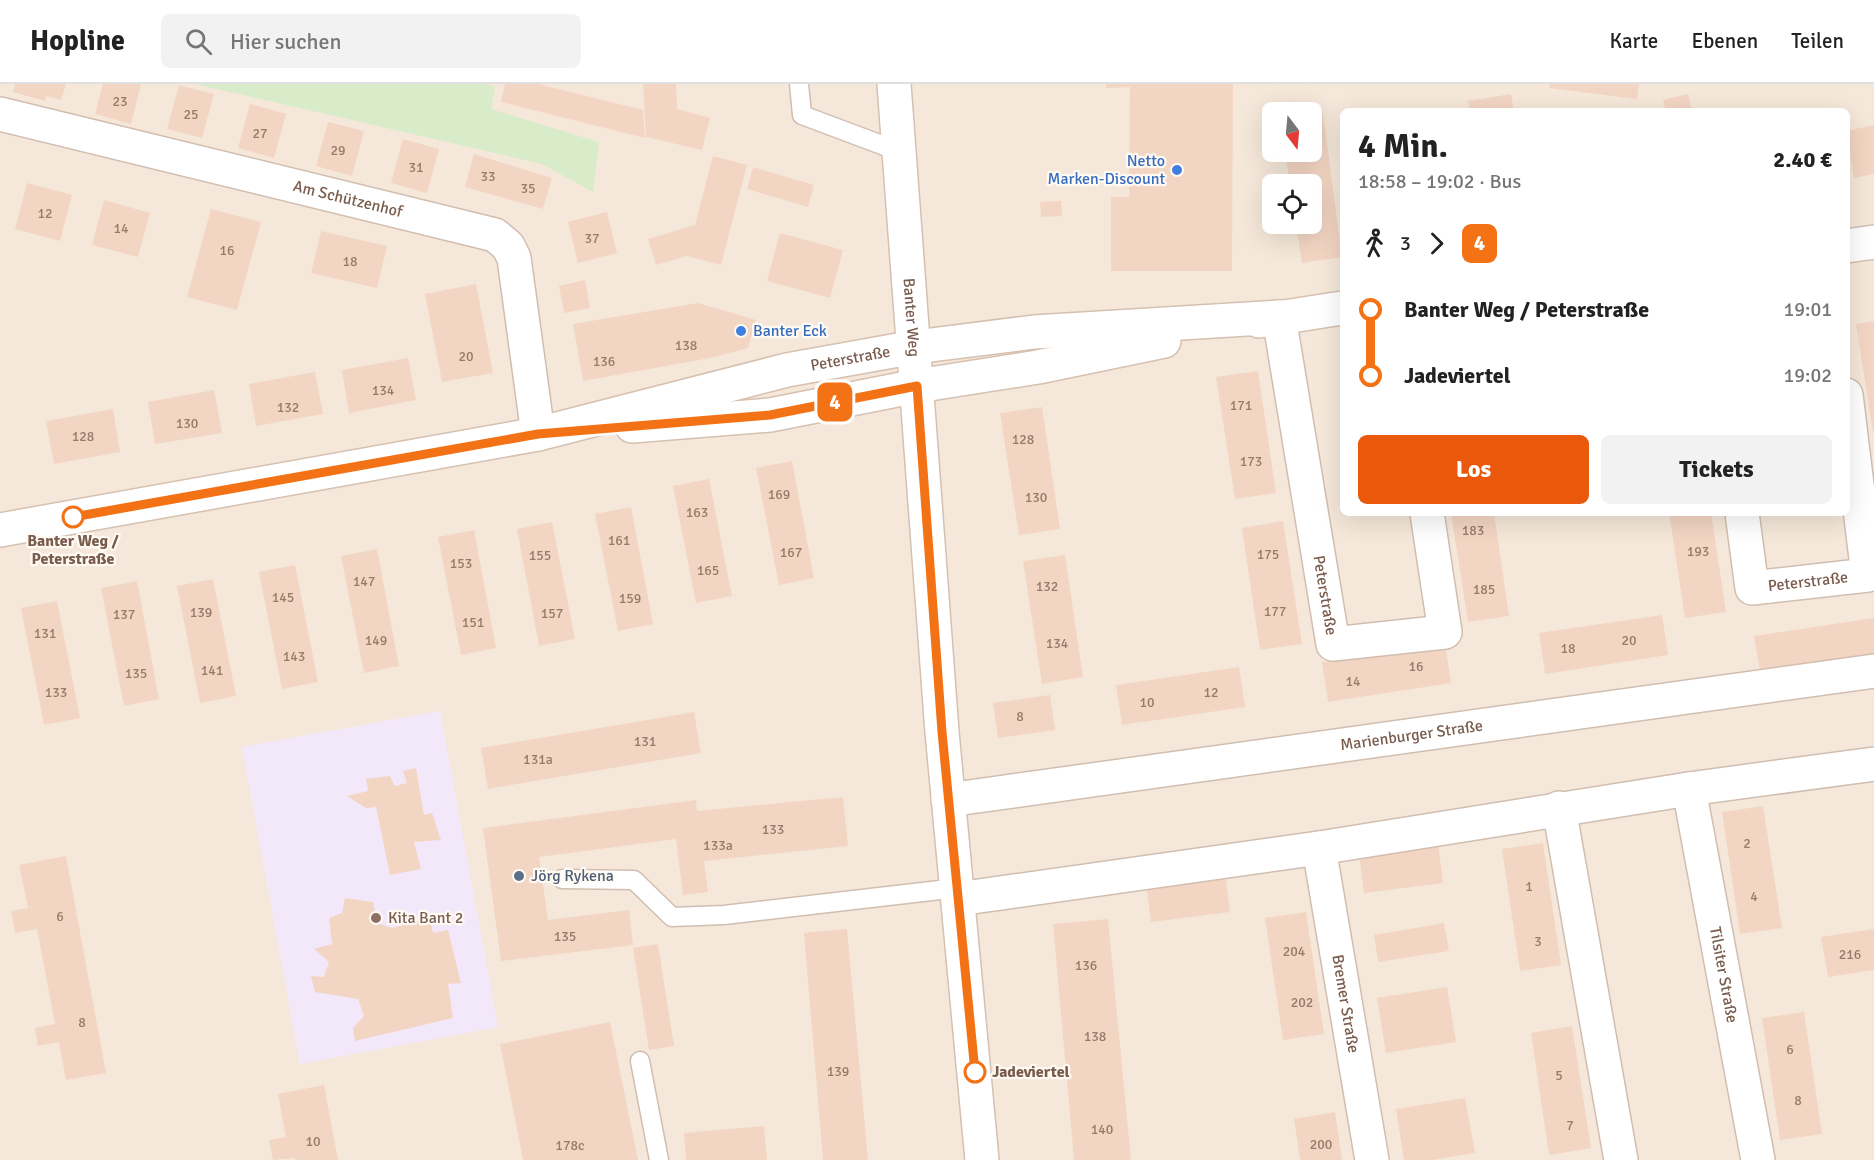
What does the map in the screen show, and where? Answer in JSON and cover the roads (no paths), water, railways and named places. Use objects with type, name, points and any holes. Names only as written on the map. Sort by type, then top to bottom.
[{"type":"street","name":"Banter Weg","points":[[894,84],[948,800],[982,1160]]},
{"type":"street","name":"Am Schützenhof","points":[[0,114],[495,235],[508,246],[514,258],[538,434]]},
{"type":"street","points":[[1850,245],[1874,242]]},
{"type":"street","name":"Peterstraße","points":[[538,434],[770,415],[917,386],[1038,367],[1279,317],[1340,308]]},
{"type":"street","name":"Peterstraße","points":[[0,530],[538,434],[788,370],[915,347],[1034,332],[1279,317]]},
{"type":"street","name":"Peterstraße","points":[[1279,317],[1333,644],[1445,632],[1428,516]]},
{"type":"street","name":"Peterstraße","points":[[1742,516],[1752,588],[1868,574],[1850,428]]},
{"type":"street","name":"Marienburger Straße","points":[[948,800],[1874,671]]},
{"type":"street","points":[[958,893],[1319,848],[1559,808],[1874,764]]},
{"type":"street","name":"Tilsiter Straße","points":[[1689,789],[1758,1160]]},
{"type":"street","points":[[1559,808],[1621,1160]]},
{"type":"street","name":"Bremer Straße","points":[[1319,848],[1371,1160]]},
{"type":"lane","points":[[799,84],[802,115],[898,151]]},
{"type":"lane","points":[[562,879],[634,880],[672,916],[724,915],[958,893]]},
{"type":"lane","points":[[640,1061],[659,1160]]},
{"type":"place","name":"Netto Marken-Discount","points":[[1177,170]]},
{"type":"place","name":"Banter Eck","points":[[741,331]]},
{"type":"place","name":"Banter Weg / Peterstraße","points":[[73,517]]},
{"type":"place","name":"Jörg Rykena","points":[[519,876]]},
{"type":"place","name":"Kita Bant 2","points":[[376,918]]},
{"type":"place","name":"Jadeviertel","points":[[975,1072]]}]
